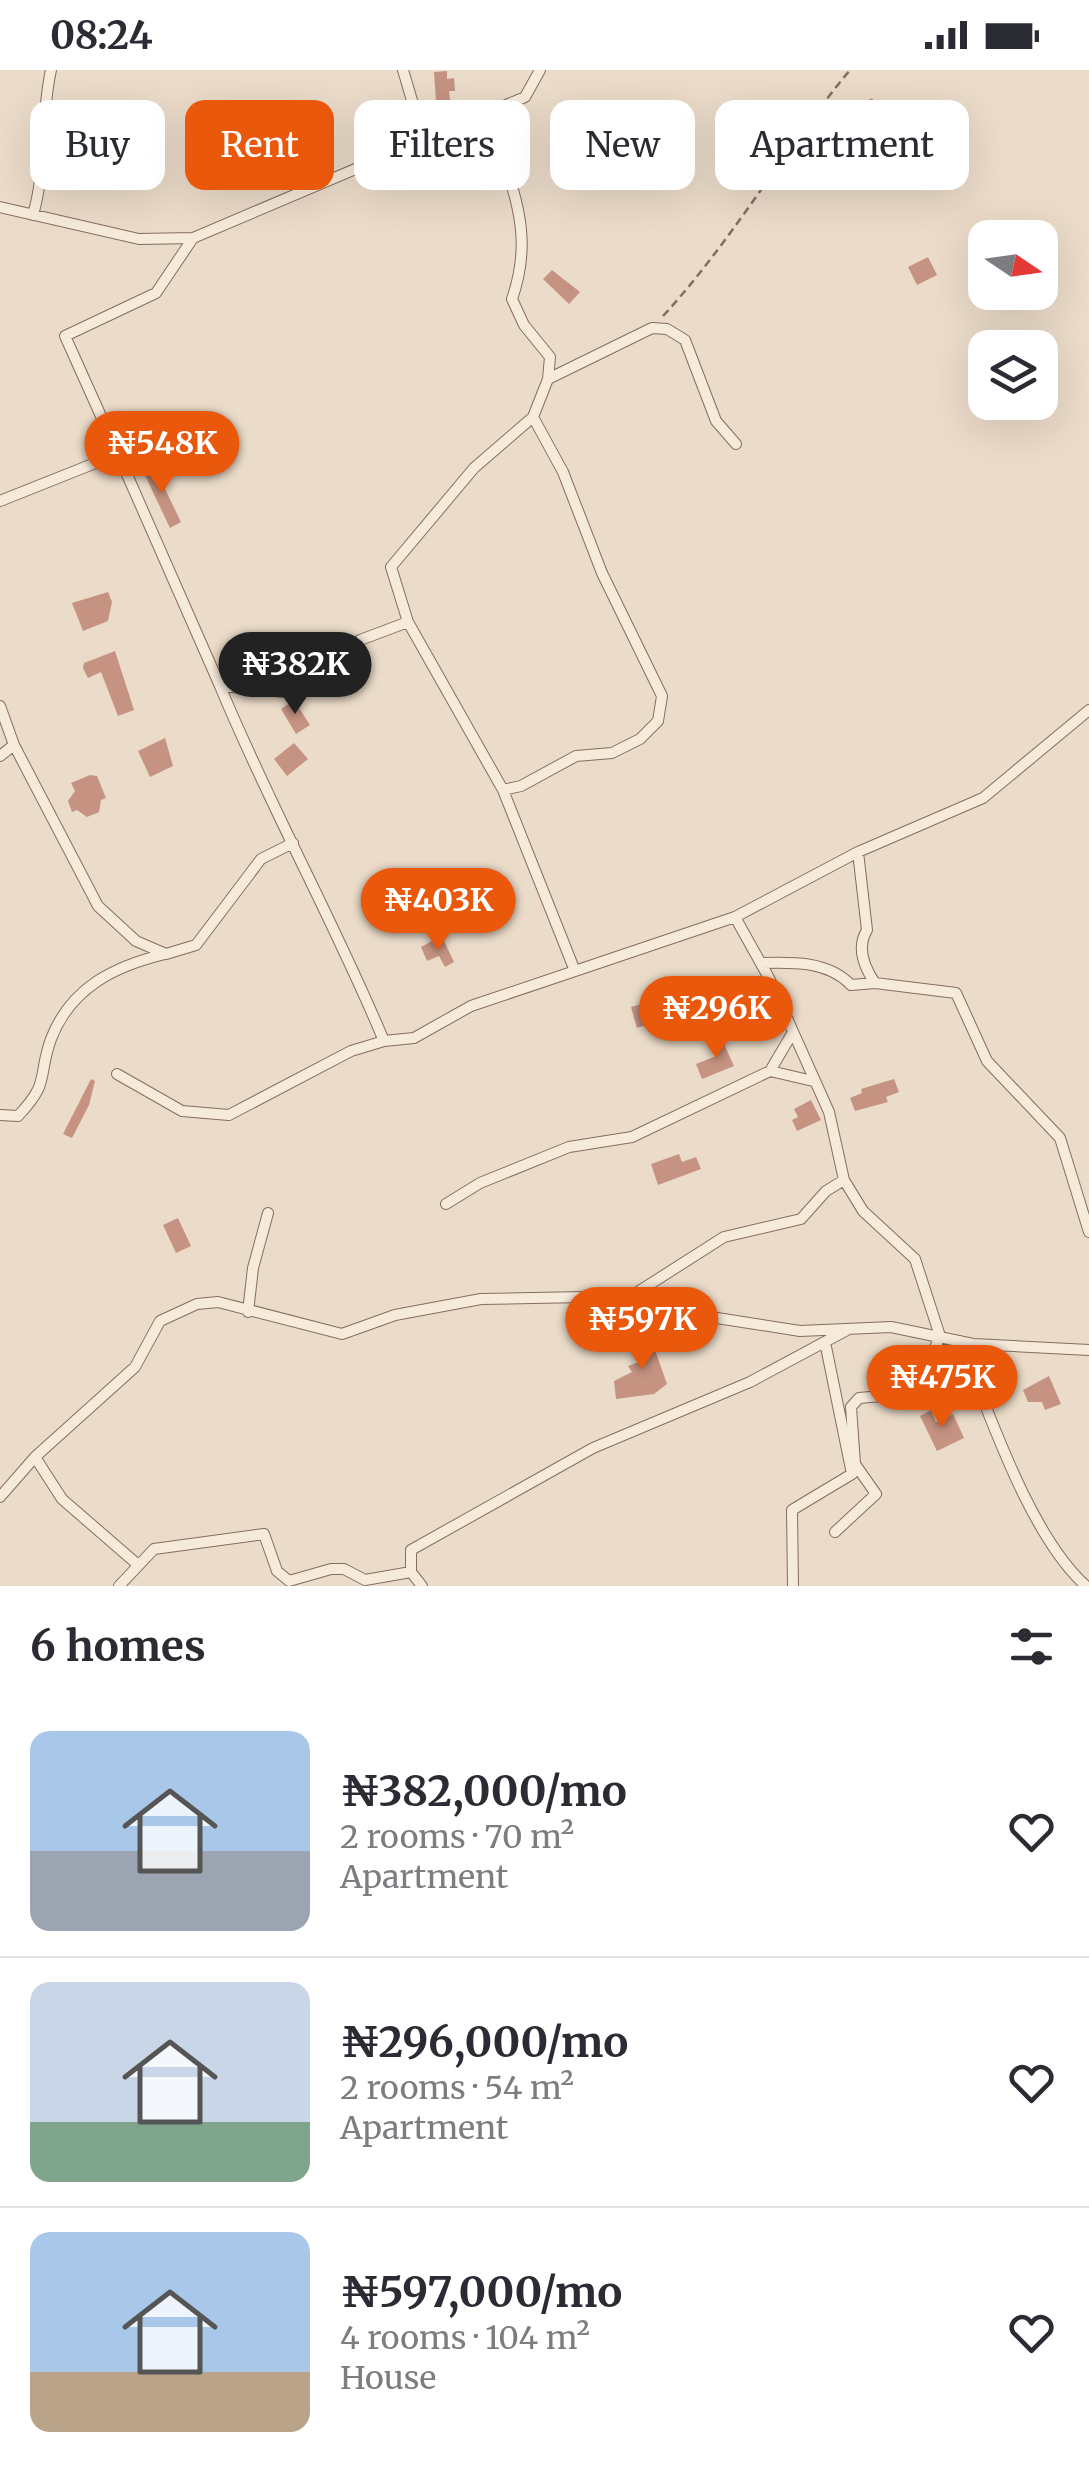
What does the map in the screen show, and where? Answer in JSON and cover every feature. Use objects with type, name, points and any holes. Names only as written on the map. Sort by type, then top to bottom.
[{"type":"street","points":[[34,215],[44,168],[41,122],[52,70]]},
{"type":"street","points":[[403,70],[412,100]]},
{"type":"street","points":[[518,100],[525,97],[540,70]]},
{"type":"street","points":[[0,206],[139,239],[194,238],[354,171]]},
{"type":"street","points":[[513,190],[524,230],[524,266],[512,299],[524,324],[550,357],[548,379],[534,416],[474,468],[400,551],[391,567],[408,622],[502,790],[575,971]]},
{"type":"street","points":[[194,238],[156,293],[65,336],[251,762],[293,843],[384,1041]]},
{"type":"street","points":[[548,379],[652,328],[666,329],[685,340],[716,422],[736,444]]},
{"type":"street","points":[[502,790],[521,786],[576,756],[612,753],[640,738],[658,721],[662,696],[602,573],[563,472],[534,416]]},
{"type":"street","points":[[0,501],[118,454]]},
{"type":"street","points":[[220,686],[285,692],[360,640],[408,622]]},
{"type":"street","points":[[0,706],[14,745],[98,906],[136,941],[166,954]]},
{"type":"street","points":[[117,1074],[182,1111],[229,1114],[351,1051],[384,1041],[414,1038],[471,1006],[735,917],[858,852],[984,798],[1089,710]]},
{"type":"street","points":[[0,756],[14,745]]},
{"type":"street","points":[[0,1114],[18,1116],[40,1094],[52,1038],[80,991],[127,963],[196,945],[261,859],[293,843]]},
{"type":"street","points":[[858,852],[867,930],[862,949],[864,967],[874,984]]},
{"type":"street","points":[[735,917],[761,963],[829,1112],[844,1180],[863,1211],[915,1260],[940,1336],[916,1393],[859,1398],[852,1407],[855,1464],[876,1494],[836,1532]]},
{"type":"street","points":[[127,963],[136,941]]},
{"type":"street","points":[[761,963],[800,962],[839,972],[852,985],[956,992],[987,1061],[1060,1138],[1089,1232]]},
{"type":"street","points":[[446,1204],[480,1183],[570,1147],[632,1137],[770,1071],[793,1032]]},
{"type":"street","points":[[770,1071],[813,1080]]},
{"type":"street","points":[[622,1302],[724,1237],[801,1219],[826,1191],[844,1180]]},
{"type":"street","points":[[248,1312],[253,1268],[268,1213]]},
{"type":"street","points":[[0,1496],[36,1456],[135,1367],[160,1321],[197,1304],[218,1302],[334,1334],[353,1333],[362,1325],[395,1316],[508,1296],[622,1302],[800,1331],[891,1326],[960,1340],[1089,1350]]},
{"type":"street","points":[[422,1586],[411,1572],[411,1550],[576,1458],[750,1382],[850,1328]]},
{"type":"street","points":[[960,1340],[1009,1462],[1066,1569],[1086,1586]]},
{"type":"street","points":[[793,1586],[792,1510],[852,1474],[825,1342]]},
{"type":"street","points":[[36,1456],[62,1500],[137,1564]]},
{"type":"street","points":[[119,1586],[154,1549],[264,1534],[277,1572],[289,1581],[331,1569],[344,1569],[366,1580],[411,1572]]},
{"type":"path","points":[[652,328],[758,196],[814,114],[850,70]]},
{"type":"building","points":[[447,71],[447,79],[454,78],[455,91],[449,91],[450,100],[436,100],[434,72]]},
{"type":"building","points":[[928,257],[937,275],[917,285],[908,267]]},
{"type":"building","points":[[552,270],[580,292],[569,304],[543,279]]},
{"type":"building","points":[[153,464],[181,522],[170,528],[142,469]]},
{"type":"building","points":[[108,592],[112,602],[108,621],[83,631],[72,603]]},
{"type":"building","points":[[115,651],[134,710],[118,716],[101,672],[88,678],[83,668],[84,663]]},
{"type":"building","points":[[294,700],[310,725],[296,734],[281,709]]},
{"type":"building","points":[[165,738],[173,766],[150,777],[138,751]]},
{"type":"building","points":[[294,743],[308,759],[287,776],[274,759]]},
{"type":"building","points":[[97,776],[106,798],[101,800],[99,812],[87,817],[77,810],[72,812],[68,801],[75,791],[71,783]]},
{"type":"building","points":[[432,941],[435,946],[444,941],[454,962],[445,967],[439,956],[427,961],[421,947]]},
{"type":"building","points":[[652,1001],[658,1021],[637,1028],[631,1007]]},
{"type":"building","points":[[722,1040],[734,1066],[702,1079],[696,1064],[716,1056],[711,1044]]},
{"type":"building","points":[[91,1079],[95,1081],[89,1105],[72,1138],[63,1134]]},
{"type":"building","points":[[894,1079],[899,1092],[886,1097],[888,1102],[855,1111],[850,1098],[862,1093],[861,1089]]},
{"type":"building","points":[[811,1100],[821,1120],[797,1131],[792,1120],[798,1117],[794,1109]]},
{"type":"building","points":[[679,1154],[682,1162],[696,1157],[701,1169],[658,1185],[651,1164]]},
{"type":"building","points":[[178,1218],[191,1246],[176,1253],[163,1225]]},
{"type":"building","points":[[649,1333],[667,1384],[654,1394],[616,1399],[614,1381],[632,1372],[628,1366],[639,1362],[633,1340]]},
{"type":"building","points":[[1049,1376],[1061,1404],[1045,1410],[1042,1402],[1028,1402],[1023,1390]]},
{"type":"building","points":[[931,1410],[936,1422],[953,1414],[964,1438],[937,1451],[920,1416]]}]
